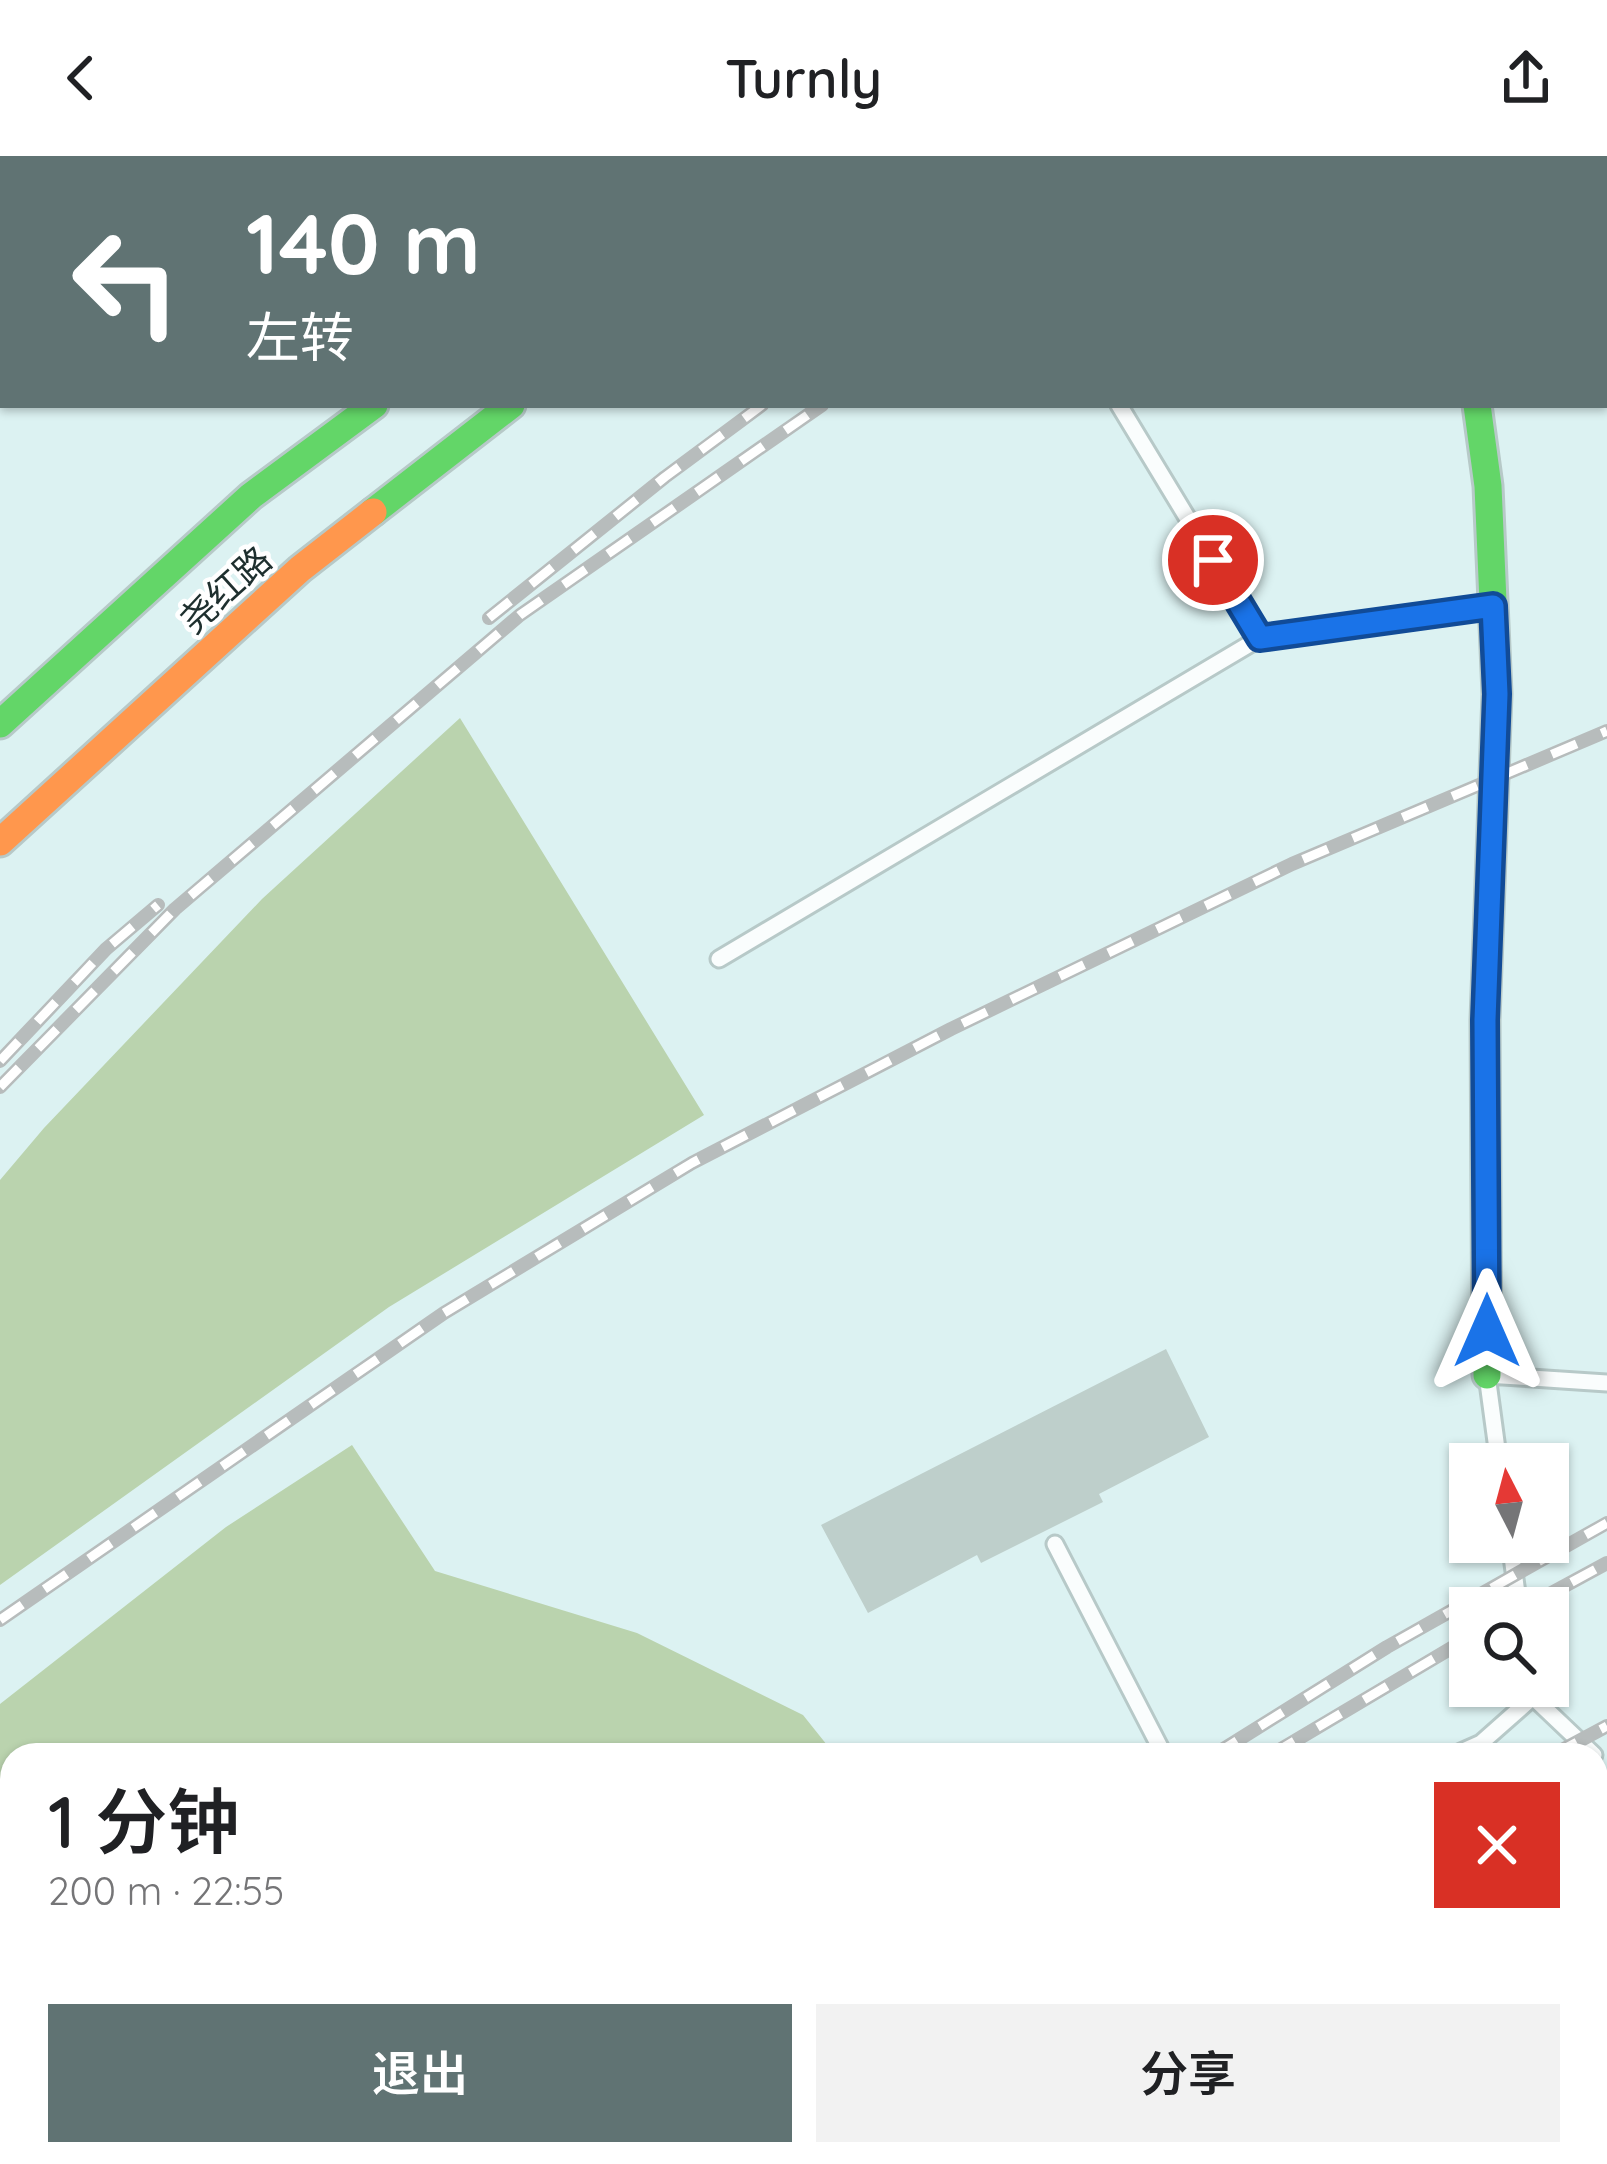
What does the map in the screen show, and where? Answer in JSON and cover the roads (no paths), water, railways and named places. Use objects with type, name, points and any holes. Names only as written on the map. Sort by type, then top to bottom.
[{"type":"main road","name":"尧红路","points":[[0,724],[251,496],[370,408]]},
{"type":"main road","name":"尧红路","points":[[0,842],[300,569],[507,408]]},
{"type":"main road","points":[[1477,408],[1488,486],[1497,694],[1485,1020],[1487,1375]]},
{"type":"lane","points":[[1121,408],[1260,638]]},
{"type":"lane","points":[[719,958],[1260,638],[1493,606]]},
{"type":"lane","points":[[1496,1443],[1487,1375],[1607,1383]]},
{"type":"lane","points":[[1055,1544],[1158,1743]]},
{"type":"lane","points":[[1480,1743],[1517,1707]]},
{"type":"lane","points":[[1547,1707],[1582,1743]]},
{"type":"railway","points":[[489,618],[758,408]]},
{"type":"railway","points":[[0,1087],[175,909],[520,615],[818,408]]},
{"type":"railway","points":[[0,1620],[444,1313],[692,1163],[951,1029],[1292,864],[1607,731]]},
{"type":"railway","points":[[0,1061],[106,949],[158,905]]},
{"type":"railway","points":[[1233,1743],[1387,1647],[1607,1523]]},
{"type":"railway","points":[[1563,1587],[1607,1563]]},
{"type":"railway","points":[[1291,1743],[1449,1649]]},
{"type":"railway","points":[[1575,1743],[1607,1726]]}]
